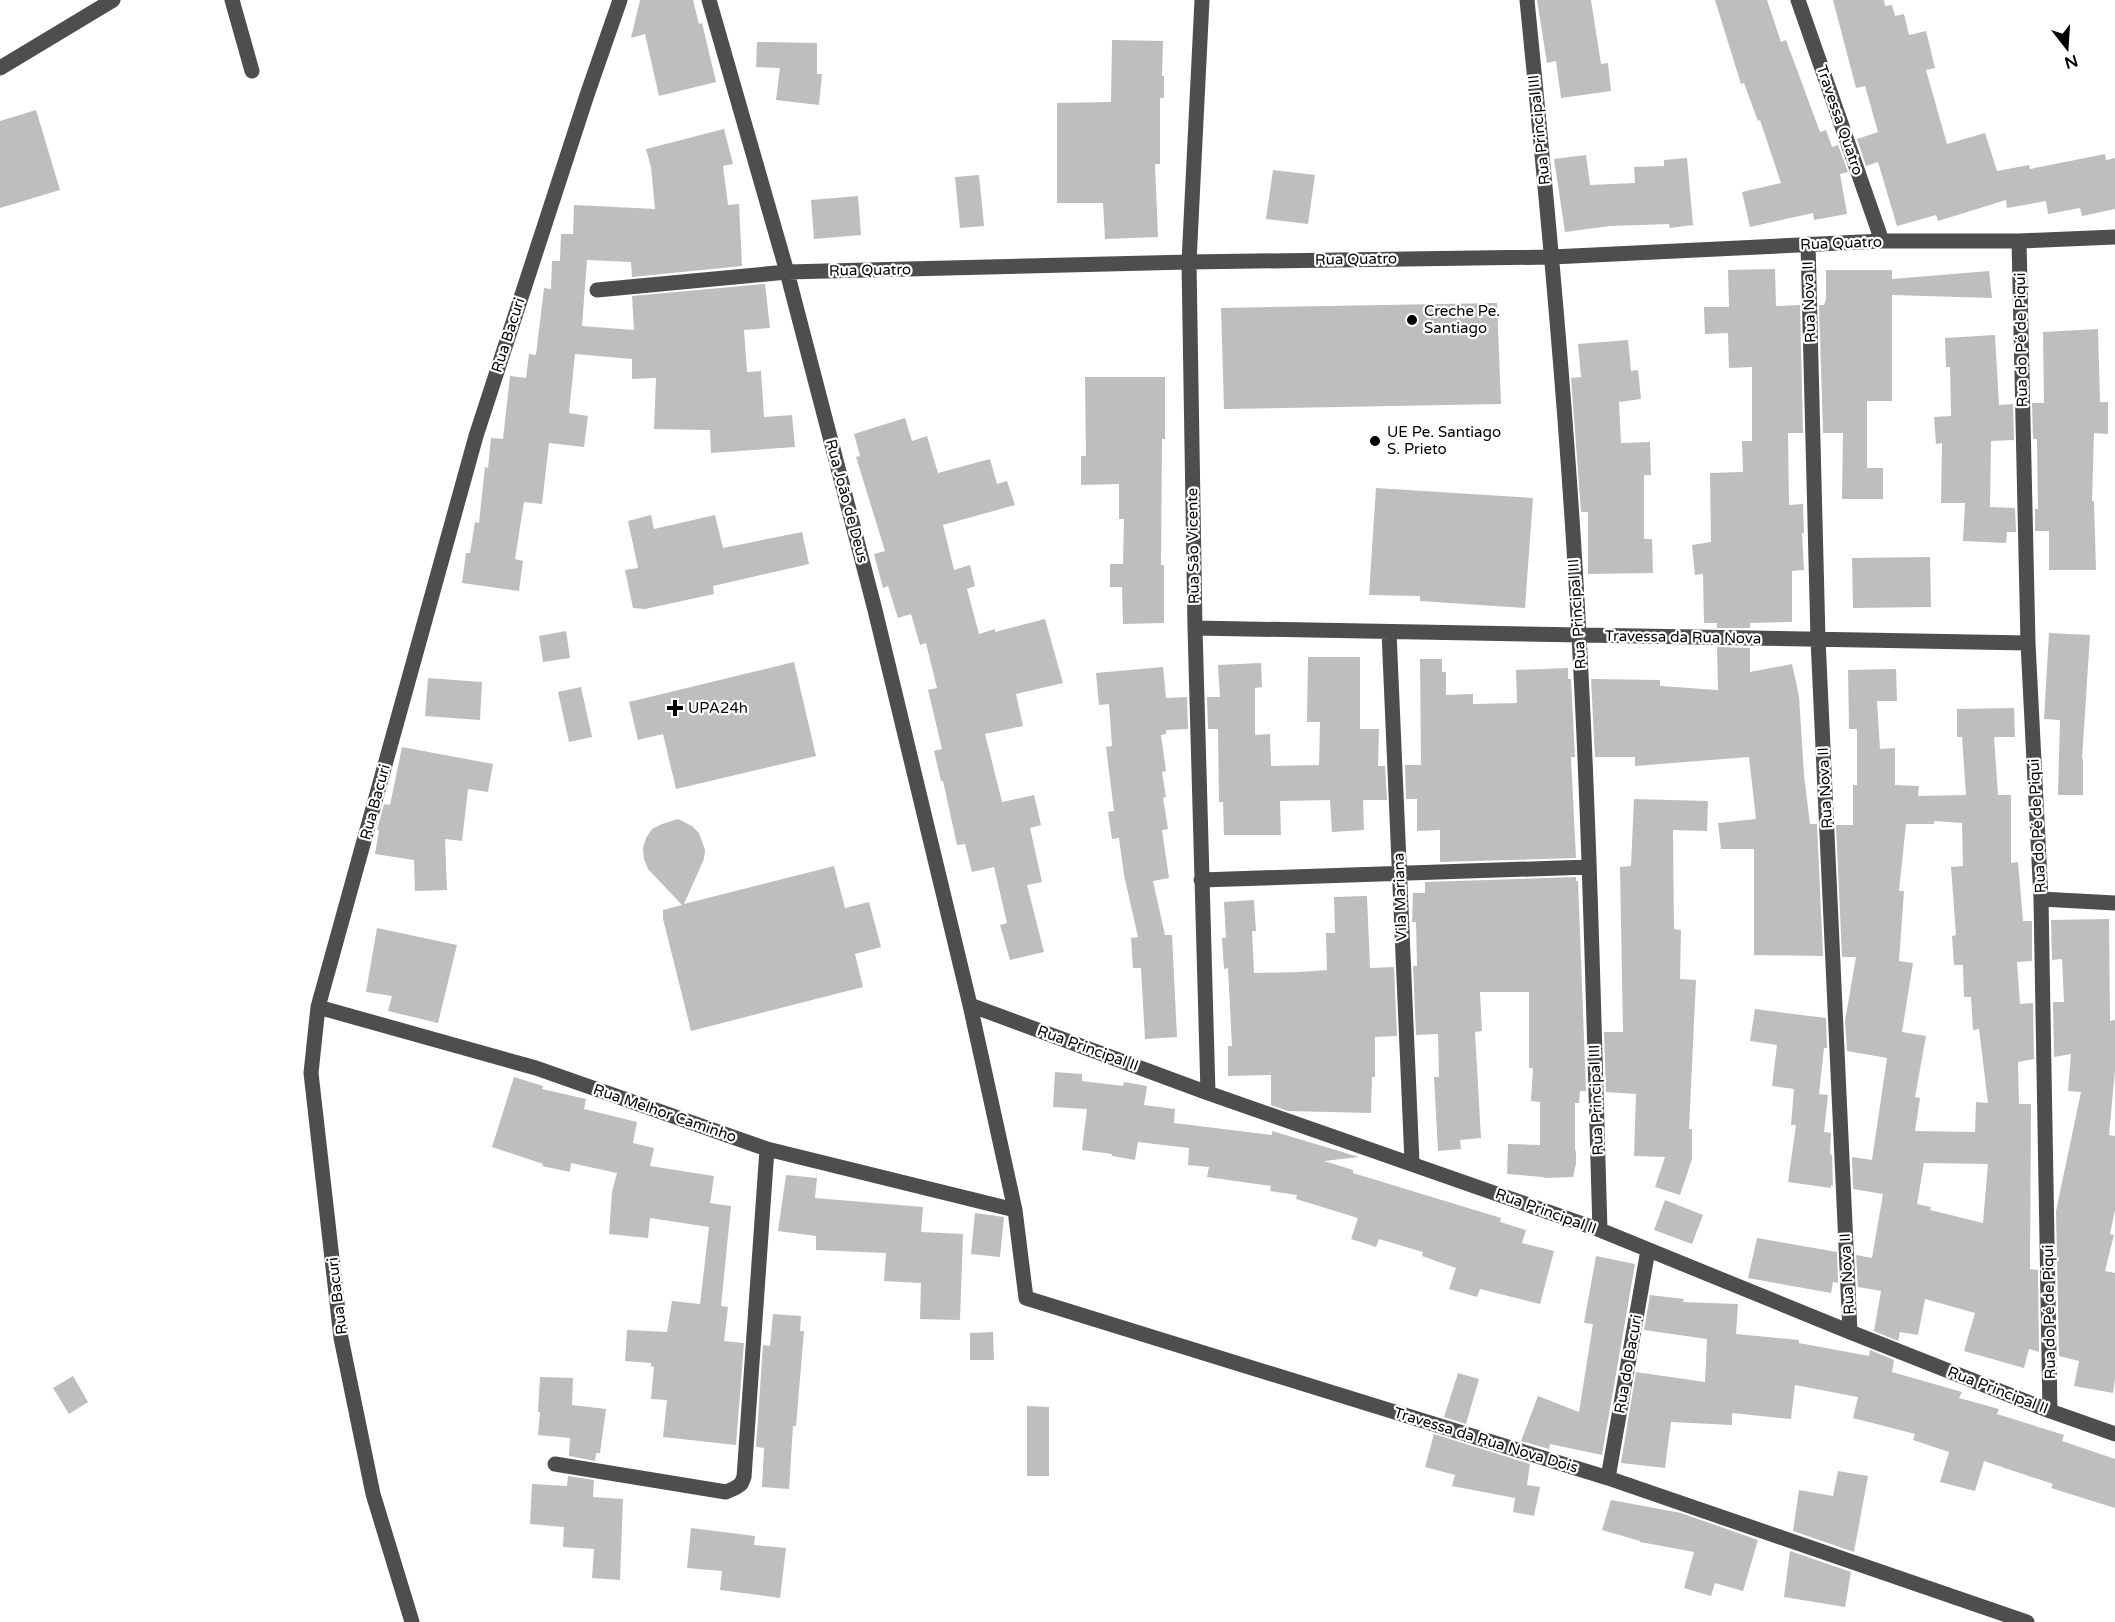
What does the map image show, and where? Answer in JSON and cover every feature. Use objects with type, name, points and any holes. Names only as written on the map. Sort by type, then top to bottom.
[{"type":"street","points":[[0,68],[113,0]]},
{"type":"street","points":[[232,0],[252,71]]},
{"type":"street","name":"Rua Bacuri","points":[[412,1622],[373,1494],[341,1338],[311,1073],[318,1007],[476,436],[587,94],[620,0]]},
{"type":"street","name":"Rua João de Deus","points":[[709,0],[787,272],[875,610],[970,1005],[1015,1210]]},
{"type":"street","name":"Rua São Vicente","points":[[1202,0],[1189,262],[1201,880],[1209,1093]]},
{"type":"street","name":"Rua Principal III","points":[[1527,0],[1552,257],[1579,635],[1589,867],[1600,1230]]},
{"type":"street","name":"Travessa Quatro","points":[[1798,0],[1882,241]]},
{"type":"street","name":"Rua Quatro","points":[[597,290],[787,272],[1189,262],[1552,257],[1882,241],[2019,242],[2115,237]]},
{"type":"street","name":"Rua do Pé de Piqui","points":[[2019,242],[2028,643],[2041,899],[2050,1411]]},
{"type":"street","name":"Rua Nova II","points":[[1808,244],[1818,639],[1850,1332]]},
{"type":"street","name":"Travessa da Rua Nova","points":[[1195,628],[2028,643]]},
{"type":"street","name":"Vila Mariana","points":[[1389,632],[1412,1162]]},
{"type":"street","points":[[1201,880],[1589,867]]},
{"type":"street","points":[[2041,899],[2115,903]]},
{"type":"street","name":"Rua Principal II","points":[[970,1005],[1209,1093],[1412,1162],[1600,1230],[1850,1332],[2050,1411],[2115,1434]]},
{"type":"street","name":"Rua Melhor Caminho","points":[[318,1007],[536,1068],[767,1149],[1015,1210]]},
{"type":"street","points":[[555,1464],[726,1492],[741,1484],[744,1477],[767,1149]]},
{"type":"street","name":"Travessa da Rua Nova Dois","points":[[1015,1210],[1026,1298],[1608,1478],[2027,1622]]},
{"type":"street","name":"Rua do Bacuri","points":[[1608,1478],[1648,1250]]},
{"type":"building","points":[[640,0],[693,0],[699,24],[702,23],[716,82],[659,96],[645,34],[631,38]]},
{"type":"building","points":[[1537,0],[1591,0],[1601,64],[1608,63],[1611,91],[1561,98],[1556,61],[1547,63]]},
{"type":"building","points":[[1715,0],[1767,0],[1781,42],[1786,40],[1820,132],[1826,130],[1832,147],[1838,145],[1848,172],[1840,174],[1847,214],[1814,220],[1813,213],[1750,227],[1742,192],[1781,183],[1760,120],[1758,121],[1744,83],[1741,84]]},
{"type":"building","points":[[1833,0],[1884,0],[1885,6],[1892,5],[1895,16],[1904,14],[1909,35],[1926,31],[1935,68],[1926,70],[1947,144],[1985,133],[1997,171],[2029,165],[2030,169],[2105,154],[2106,160],[2115,158],[2115,209],[2082,216],[2080,208],[2048,214],[2046,201],[2007,208],[2006,200],[1938,221],[1936,215],[1897,226],[1878,162],[1866,166],[1857,139],[1878,132],[1865,86],[1856,88]]},
{"type":"building","points":[[1112,40],[1163,41],[1164,98],[1160,98],[1160,164],[1155,164],[1158,237],[1105,239],[1103,203],[1057,203],[1057,103],[1111,102]]},
{"type":"building","points":[[757,42],[817,43],[817,74],[822,74],[819,105],[776,100],[780,68],[756,67]]},
{"type":"building","points":[[36,110],[60,190],[0,208],[0,121]]},
{"type":"building","points":[[724,129],[733,164],[723,166],[728,205],[739,204],[742,266],[632,277],[631,262],[587,260],[582,326],[634,330],[632,296],[765,284],[770,328],[744,330],[747,372],[761,371],[764,417],[792,415],[795,447],[711,453],[710,430],[654,429],[656,378],[632,379],[632,359],[575,354],[569,413],[588,416],[584,447],[549,443],[542,504],[524,502],[515,559],[523,561],[519,591],[462,583],[466,553],[470,553],[475,522],[479,523],[485,467],[488,468],[491,438],[503,439],[510,376],[526,378],[529,354],[536,355],[544,288],[551,289],[552,261],[560,261],[561,234],[573,234],[574,205],[655,209],[651,167],[646,149]]},
{"type":"building","points":[[1586,155],[1590,185],[1635,183],[1634,167],[1664,166],[1664,160],[1687,158],[1693,225],[1670,228],[1669,224],[1610,226],[1565,232],[1554,159]]},
{"type":"building","points":[[1273,170],[1315,175],[1308,224],[1266,219]]},
{"type":"building","points":[[979,175],[984,226],[960,228],[955,177]]},
{"type":"building","points":[[858,196],[861,235],[814,239],[811,200]]},
{"type":"building","points":[[1775,269],[1776,306],[1800,305],[1803,433],[1788,433],[1789,505],[1803,504],[1804,570],[1792,571],[1792,622],[1750,623],[1750,628],[1717,628],[1717,623],[1704,623],[1703,574],[1695,575],[1692,545],[1711,542],[1710,473],[1743,472],[1742,441],[1752,441],[1752,367],[1729,368],[1728,333],[1705,334],[1704,307],[1729,307],[1728,270]]},
{"type":"building","points":[[1826,270],[1892,270],[1892,279],[1989,271],[1992,298],[1892,295],[1892,401],[1867,401],[1867,468],[1883,468],[1883,499],[1842,499],[1843,433],[1823,433],[1819,305],[1824,305],[1826,299]]},
{"type":"building","points":[[1497,303],[1501,404],[1224,409],[1221,308]]},
{"type":"building","points":[[2098,329],[2100,402],[2108,402],[2108,434],[2094,433],[2092,501],[2094,501],[2096,570],[2049,570],[2049,531],[2035,531],[2035,509],[2038,509],[2037,439],[2033,439],[2032,403],[2044,403],[2043,332]]},
{"type":"building","points":[[1995,335],[1999,405],[2013,404],[2014,440],[1991,441],[1990,507],[2015,508],[2016,532],[2007,532],[2006,543],[1963,541],[1965,503],[1941,503],[1942,443],[1936,444],[1934,417],[1951,416],[1950,367],[1946,367],[1945,338]]},
{"type":"building","points":[[1628,340],[1631,371],[1638,370],[1641,399],[1619,402],[1621,443],[1650,442],[1651,475],[1644,475],[1644,539],[1652,539],[1653,573],[1588,574],[1588,512],[1581,512],[1571,378],[1581,377],[1578,344]]},
{"type":"building","points":[[1085,377],[1165,377],[1161,565],[1164,565],[1164,623],[1123,624],[1122,587],[1110,587],[1110,564],[1123,564],[1124,519],[1119,519],[1119,484],[1081,485],[1081,456],[1086,456]]},
{"type":"building","points":[[905,418],[912,441],[927,436],[938,473],[990,459],[997,484],[1007,481],[1015,505],[943,525],[954,570],[970,565],[975,586],[967,589],[979,634],[1045,619],[1063,683],[1016,694],[1023,726],[985,734],[1002,802],[1034,795],[1041,825],[1030,828],[1042,882],[1027,885],[1044,952],[1010,960],[1000,925],[1007,923],[994,867],[972,872],[965,844],[957,845],[934,751],[942,749],[928,690],[937,688],[926,643],[920,645],[911,614],[898,618],[888,586],[883,588],[874,554],[885,551],[856,457],[860,456],[854,434]]},
{"type":"building","points":[[1376,488],[1533,498],[1525,608],[1420,601],[1420,596],[1369,595]]},
{"type":"building","points":[[651,515],[654,529],[715,515],[723,548],[802,532],[809,564],[713,586],[714,594],[645,609],[633,608],[625,570],[638,568],[628,521]]},
{"type":"building","points":[[1930,557],[1931,607],[1853,608],[1852,558]]},
{"type":"building","points":[[566,631],[570,658],[543,662],[539,636]]},
{"type":"building","points":[[2049,633],[2090,635],[2082,759],[2083,795],[2058,795],[2060,720],[2044,719]]},
{"type":"building","points":[[1717,647],[1750,648],[1750,672],[1792,664],[1799,696],[1810,824],[1817,824],[1823,956],[1754,955],[1754,849],[1721,849],[1718,823],[1756,819],[1749,757],[1635,766],[1635,757],[1595,757],[1591,679],[1660,680],[1660,686],[1718,690]]},
{"type":"building","points":[[1308,657],[1360,657],[1360,729],[1379,729],[1378,766],[1385,766],[1387,800],[1363,800],[1364,830],[1332,832],[1330,800],[1280,801],[1281,835],[1224,835],[1223,802],[1219,802],[1218,729],[1208,729],[1207,697],[1220,697],[1218,665],[1261,663],[1262,687],[1255,688],[1255,735],[1270,734],[1271,766],[1319,765],[1320,722],[1307,722]]},
{"type":"building","points":[[1420,659],[1442,659],[1442,672],[1446,672],[1446,695],[1473,694],[1473,704],[1517,703],[1516,670],[1568,668],[1568,679],[1571,679],[1575,757],[1571,757],[1576,858],[1440,862],[1440,830],[1417,831],[1417,799],[1406,799],[1405,765],[1421,765]]},
{"type":"building","points":[[794,662],[816,756],[676,789],[663,734],[638,740],[629,702]]},
{"type":"building","points":[[1163,667],[1166,698],[1187,697],[1188,729],[1166,730],[1166,734],[1161,735],[1166,771],[1162,772],[1166,797],[1163,798],[1168,829],[1162,830],[1169,878],[1153,881],[1165,935],[1172,935],[1177,1037],[1145,1039],[1141,968],[1133,968],[1131,938],[1138,937],[1124,875],[1119,838],[1112,839],[1108,812],[1114,811],[1106,747],[1112,746],[1109,704],[1099,705],[1096,673]]},
{"type":"building","points":[[1896,669],[1897,701],[1877,701],[1880,749],[1895,748],[1895,785],[1919,786],[1918,796],[1966,795],[1962,737],[1957,737],[1957,709],[2014,708],[2015,737],[1994,737],[1998,795],[2011,795],[2011,863],[2018,862],[2023,921],[2032,921],[2032,961],[2017,962],[2020,1004],[2033,1003],[2034,1059],[2018,1062],[2019,1104],[2031,1104],[2030,1269],[2038,1270],[2039,1352],[2029,1349],[2024,1368],[1964,1351],[1975,1313],[1925,1299],[1918,1335],[1900,1332],[1898,1341],[1874,1331],[1881,1291],[1858,1287],[1856,1255],[1872,1258],[1883,1194],[1853,1189],[1852,1157],[1872,1160],[1887,1058],[1847,1051],[1845,1021],[1856,957],[1842,957],[1836,825],[1853,825],[1853,785],[1857,785],[1857,729],[1849,729],[1848,670]],"holes":[[[1934,821],[1962,823],[1963,866],[1951,867],[1956,935],[1952,936],[1954,965],[1963,965],[1964,997],[1971,997],[1973,1030],[1979,1029],[1988,1103],[1976,1102],[1975,1132],[1915,1131],[1920,1098],[1915,1097],[1926,1036],[1902,1032],[1913,963],[1899,961],[1904,891],[1899,891],[1906,824],[1934,824]],[[1924,1163],[1988,1164],[1983,1223],[1930,1210],[1931,1207],[1917,1204]]]},
{"type":"building","points":[[428,678],[482,682],[480,720],[425,716]]},
{"type":"building","points":[[581,687],[592,737],[569,742],[558,692]]},
{"type":"building","points":[[402,747],[493,764],[488,792],[468,789],[462,841],[445,839],[447,890],[415,891],[414,860],[375,854],[379,830],[377,830],[384,804],[390,805]]},
{"type":"building","points":[[1634,799],[1708,801],[1707,831],[1673,830],[1674,929],[1681,930],[1680,979],[1696,980],[1689,1129],[1692,1129],[1692,1159],[1680,1195],[1655,1187],[1665,1157],[1634,1156],[1636,1094],[1606,1092],[1604,1032],[1623,1032],[1620,867],[1631,866]]},
{"type":"building","points":[[678,819],[692,826],[699,833],[705,850],[704,859],[684,904],[834,866],[845,908],[869,902],[881,947],[855,954],[863,987],[691,1031],[663,919],[663,910],[682,905],[648,869],[643,848],[652,829]]},
{"type":"building","points":[[1576,877],[1578,881],[1586,1091],[1580,1091],[1579,1103],[1575,1103],[1576,1164],[1573,1177],[1544,1178],[1507,1174],[1508,1144],[1540,1145],[1540,1102],[1531,1101],[1533,1068],[1529,1068],[1529,992],[1480,992],[1482,1031],[1475,1032],[1481,1138],[1460,1140],[1461,1149],[1438,1151],[1434,1077],[1439,1077],[1438,1034],[1416,1035],[1413,966],[1417,966],[1416,922],[1412,922],[1413,893],[1425,893],[1425,882]]},
{"type":"building","points":[[1367,896],[1370,968],[1394,967],[1397,1036],[1375,1037],[1375,1077],[1372,1077],[1371,1113],[1288,1111],[1271,1105],[1271,1075],[1228,1076],[1228,1046],[1232,1046],[1228,968],[1224,969],[1222,938],[1226,938],[1224,902],[1254,900],[1256,931],[1252,931],[1254,973],[1299,972],[1327,970],[1326,933],[1335,933],[1334,897]]},
{"type":"building","points":[[2109,919],[2110,1021],[2115,1020],[2115,1070],[2109,1135],[2115,1136],[2115,1210],[2110,1234],[2114,1235],[2105,1271],[2115,1273],[2113,1393],[2074,1386],[2079,1361],[2059,1356],[2056,1211],[2081,1092],[2068,1091],[2071,1054],[2054,1057],[2053,1002],[2064,1002],[2062,959],[2052,960],[2051,920]]},
{"type":"building","points":[[377,928],[457,945],[438,1023],[388,1011],[392,996],[366,992]]},
{"type":"building","points":[[1755,1009],[1826,1018],[1827,1048],[1824,1048],[1819,1094],[1828,1095],[1824,1132],[1831,1133],[1833,1186],[1831,1185],[1831,1188],[1788,1182],[1796,1125],[1791,1125],[1794,1089],[1772,1086],[1777,1045],[1750,1041]]},
{"type":"building","points":[[1055,1072],[1082,1074],[1082,1081],[1123,1086],[1124,1082],[1147,1086],[1144,1105],[1175,1109],[1174,1123],[1272,1135],[1272,1131],[1359,1157],[1324,1161],[1353,1170],[1353,1173],[1501,1218],[1500,1222],[1526,1230],[1522,1243],[1554,1251],[1540,1304],[1480,1289],[1477,1297],[1449,1289],[1456,1268],[1422,1256],[1423,1252],[1379,1239],[1376,1247],[1351,1239],[1358,1218],[1296,1199],[1297,1195],[1270,1191],[1271,1186],[1207,1177],[1209,1167],[1188,1165],[1189,1148],[1138,1142],[1135,1160],[1082,1150],[1087,1109],[1053,1107]]},
{"type":"building","points":[[514,1077],[543,1086],[542,1089],[586,1099],[584,1109],[637,1122],[633,1143],[654,1148],[650,1166],[714,1176],[710,1203],[731,1206],[721,1306],[728,1307],[724,1341],[744,1343],[736,1445],[663,1437],[667,1400],[651,1399],[654,1367],[651,1363],[625,1361],[627,1330],[667,1332],[672,1301],[700,1304],[709,1227],[650,1218],[648,1238],[609,1234],[612,1192],[617,1173],[571,1163],[570,1172],[542,1166],[543,1164],[492,1147]]},
{"type":"building","points":[[786,1175],[817,1178],[815,1198],[923,1207],[921,1232],[963,1234],[960,1320],[920,1319],[921,1283],[884,1281],[886,1253],[816,1250],[816,1236],[778,1231]]},
{"type":"building","points":[[1665,1200],[1703,1215],[1692,1244],[1654,1230]]},
{"type":"building","points":[[975,1213],[1004,1217],[1000,1257],[971,1254]]},
{"type":"building","points":[[1757,1238],[1837,1252],[1838,1283],[1833,1282],[1831,1293],[1748,1278]]},
{"type":"building","points":[[1596,1256],[1635,1264],[1602,1455],[1550,1444],[1549,1449],[1521,1441],[1538,1396],[1579,1412],[1593,1324],[1584,1323]]},
{"type":"building","points":[[1650,1295],[1684,1299],[1683,1302],[1738,1304],[1736,1334],[1799,1340],[1799,1343],[1869,1356],[1870,1350],[1894,1360],[1892,1372],[1962,1392],[1959,1398],[1999,1409],[1997,1414],[2064,1435],[2062,1441],[2115,1459],[2115,1508],[2051,1488],[2053,1484],[1984,1461],[1975,1491],[1940,1482],[1949,1452],[1913,1440],[1915,1434],[1853,1418],[1858,1397],[1795,1385],[1791,1419],[1732,1413],[1732,1425],[1671,1422],[1665,1468],[1621,1463],[1636,1372],[1705,1382],[1707,1339],[1644,1330]]},
{"type":"building","points":[[773,1314],[801,1316],[800,1331],[804,1331],[796,1426],[793,1426],[789,1489],[762,1487],[764,1448],[756,1447],[763,1345],[770,1346]]},
{"type":"building","points":[[993,1332],[994,1360],[970,1360],[970,1333]]},
{"type":"building","points":[[1458,1373],[1479,1379],[1466,1424],[1444,1417]]},
{"type":"building","points":[[73,1376],[88,1402],[69,1414],[53,1388]]},
{"type":"building","points":[[540,1377],[573,1378],[572,1405],[606,1409],[600,1453],[596,1453],[595,1461],[569,1456],[570,1438],[538,1435]]},
{"type":"building","points":[[1027,1406],[1049,1407],[1049,1476],[1027,1476]]},
{"type":"building","points":[[1434,1434],[1530,1464],[1527,1485],[1540,1487],[1534,1516],[1513,1512],[1515,1498],[1452,1486],[1455,1475],[1425,1467]]},
{"type":"building","points":[[1838,1471],[1868,1476],[1854,1552],[1793,1531],[1799,1490],[1833,1496]]},
{"type":"building","points":[[568,1476],[594,1480],[593,1497],[623,1499],[620,1580],[592,1578],[594,1549],[563,1547],[564,1527],[530,1524],[532,1484],[567,1486]]},
{"type":"building","points":[[1611,1500],[1681,1513],[1758,1540],[1743,1591],[1715,1583],[1711,1596],[1684,1588],[1694,1552],[1640,1542],[1602,1530]]},
{"type":"building","points":[[691,1528],[755,1536],[754,1545],[786,1548],[780,1598],[720,1590],[722,1571],[687,1568]]},
{"type":"building","points":[[1790,1551],[1851,1572],[1845,1607],[1784,1597]]},
{"type":"place","name":"Creche Pe. Santiago","points":[[1412,320]]},
{"type":"place","name":"UE Pe. Santiago S. Prieto","points":[[1375,441]]},
{"type":"place","name":"UPA24h","points":[[675,708]]}]
